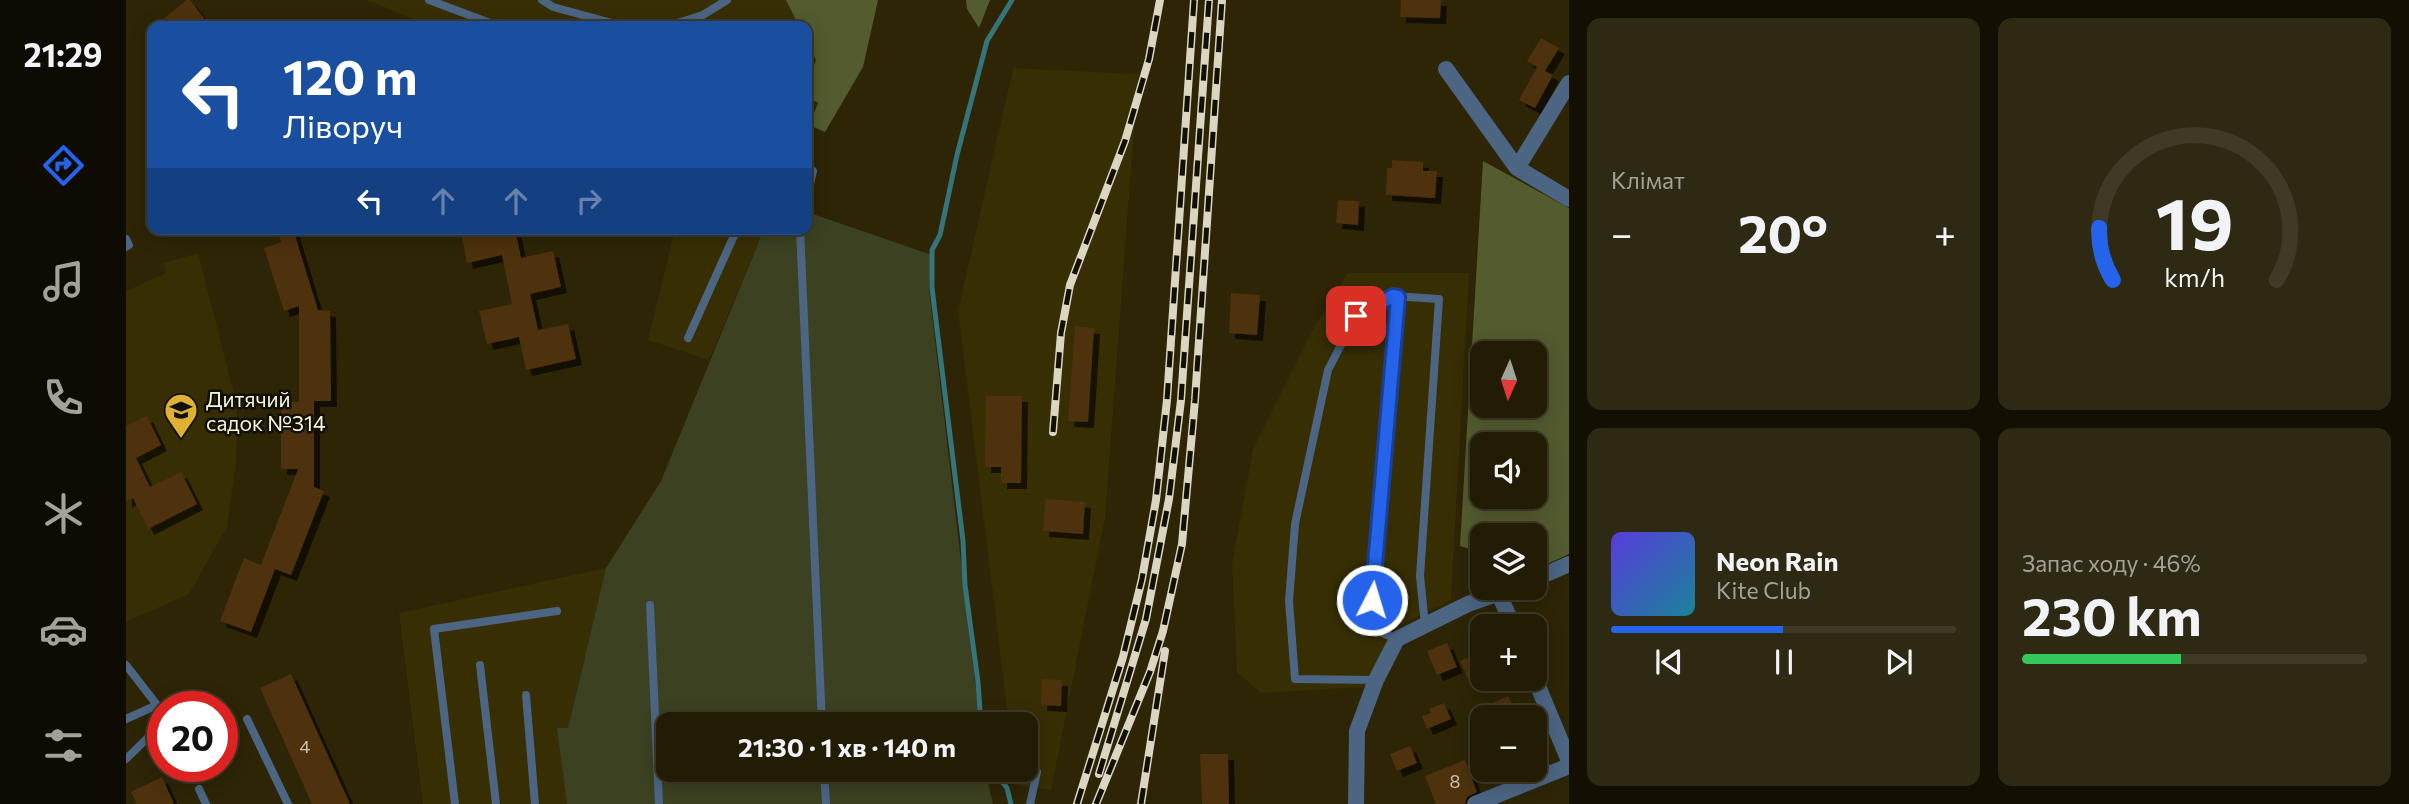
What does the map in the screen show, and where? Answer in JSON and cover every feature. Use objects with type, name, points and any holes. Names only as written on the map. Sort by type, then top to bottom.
[{"type":"street","points":[[1446,69],[1517,168],[1569,199]]},
{"type":"street","points":[[1517,168],[1569,83]]},
{"type":"street","points":[[1547,574],[1569,564]]},
{"type":"street","points":[[1356,804],[1357,731],[1376,680],[1396,639],[1480,600]]},
{"type":"street","points":[[1475,804],[1569,763],[1540,691]]},
{"type":"lane","points":[[429,0],[485,21]]},
{"type":"lane","points":[[542,0],[553,7],[605,21]]},
{"type":"lane","points":[[683,21],[702,15],[727,0]]},
{"type":"lane","points":[[688,338],[734,235]]},
{"type":"lane","points":[[800,235],[821,712]]},
{"type":"lane","points":[[126,239],[129,245],[126,247]]},
{"type":"lane","points":[[1376,680],[1294,679],[1289,601],[1295,524],[1328,370],[1356,316],[1393,296],[1439,299],[1420,576],[1425,625]]},
{"type":"lane","points":[[1396,639],[1370,628],[1398,297]]},
{"type":"lane","points":[[650,604],[659,804]]},
{"type":"lane","points":[[455,804],[434,629],[556,611]]},
{"type":"lane","points":[[126,665],[147,691]]},
{"type":"lane","points":[[480,665],[496,804]]},
{"type":"lane","points":[[526,695],[535,804]]},
{"type":"lane","points":[[126,719],[147,710]]},
{"type":"lane","points":[[247,719],[288,804]]},
{"type":"lane","points":[[126,759],[147,739]]},
{"type":"lane","points":[[825,782],[826,804]]},
{"type":"lane","points":[[1031,802],[1035,782]]},
{"type":"lane","points":[[199,789],[206,804]]},
{"type":"shaded area","points":[[368,0],[786,0],[796,21],[417,21]]},
{"type":"shaded area","points":[[1013,68],[1138,74],[1105,518],[1051,790],[1017,785],[1017,782],[1038,782],[1038,712],[1008,712],[958,311]]},
{"type":"shaded area","points":[[674,235],[761,235],[709,360],[648,340]]},
{"type":"shaded area","name":"Дитячий садок №314","points":[[198,253],[235,397],[236,463],[227,527],[189,594],[126,622],[126,291],[166,273],[164,263]]},
{"type":"shaded area","points":[[1348,273],[1469,273],[1451,600],[1393,629],[1382,686],[1261,693],[1237,672],[1232,564],[1253,449],[1311,333]]},
{"type":"shaded area","points":[[606,568],[568,728],[558,728],[567,804],[423,804],[399,613]]},
{"type":"green space","points":[[786,0],[878,0],[863,67],[825,132],[812,126],[812,118],[818,103],[812,100],[812,71],[816,60],[812,52],[812,21],[796,21]]},
{"type":"green space","points":[[966,0],[990,0],[979,28],[967,9]]},
{"type":"green space","points":[[1483,161],[1569,208],[1569,554],[1547,564],[1547,523],[1470,523],[1470,549],[1460,546],[1470,379],[1470,418],[1547,418],[1547,341],[1472,341]]},
{"type":"green space","points":[[812,214],[932,255],[929,289],[979,712],[656,712],[656,782],[988,782],[993,804],[567,804],[557,728],[568,728],[606,568],[661,481],[762,235],[812,235]]},
{"type":"building","points":[[190,0],[206,21],[166,21],[164,18]]},
{"type":"building","points":[[1401,0],[1441,0],[1440,18],[1400,17]]},
{"type":"building","points":[[1541,38],[1559,48],[1545,71],[1553,75],[1535,108],[1519,100],[1537,67],[1527,61]]},
{"type":"building","points":[[1392,160],[1423,162],[1423,171],[1437,171],[1435,198],[1386,195],[1387,168],[1392,168]]},
{"type":"building","points":[[1338,200],[1359,201],[1358,225],[1336,223]]},
{"type":"building","points":[[279,235],[295,235],[318,310],[330,311],[331,401],[314,401],[314,487],[324,491],[291,575],[275,569],[251,632],[220,621],[244,558],[261,565],[298,469],[281,469],[281,402],[299,402],[299,306],[284,311],[264,248],[281,242]]},
{"type":"building","points":[[462,235],[516,235],[521,258],[553,251],[561,287],[530,294],[538,330],[568,324],[576,359],[526,370],[519,337],[487,344],[479,311],[512,304],[502,255],[467,263]]},
{"type":"building","points":[[1231,293],[1260,295],[1257,335],[1229,333]]},
{"type":"building","points":[[1075,326],[1094,328],[1088,422],[1068,421]]},
{"type":"building","points":[[986,396],[1022,396],[1021,483],[1001,483],[1001,467],[985,467]]},
{"type":"building","name":"Дитячий садок №314","points":[[147,416],[161,445],[136,458],[150,487],[181,472],[197,504],[148,529],[133,498],[126,502],[126,426]]},
{"type":"building","points":[[1045,499],[1085,502],[1083,534],[1043,531]]},
{"type":"building","points":[[1447,643],[1457,667],[1437,675],[1427,651]]},
{"type":"building","points":[[1470,657],[1470,681],[1469,681],[1460,661]]},
{"type":"building","points":[[291,674],[350,804],[312,804],[260,688]]},
{"type":"building","points":[[1042,679],[1062,680],[1061,706],[1041,705]]},
{"type":"building","points":[[1508,696],[1512,705],[1488,705]]},
{"type":"building","points":[[1444,703],[1451,719],[1427,729],[1422,716],[1431,713],[1429,709]]},
{"type":"building","points":[[1410,746],[1417,763],[1397,771],[1390,754]]},
{"type":"building","points":[[1200,754],[1228,754],[1229,804],[1202,804]]},
{"type":"building","points":[[1465,760],[1470,782],[1473,782],[1477,792],[1467,797],[1465,804],[1436,804],[1425,776]]},
{"type":"building","points":[[152,782],[164,782],[174,804],[137,804],[131,792]]},
{"type":"waterway","points":[[980,712],[965,585],[963,541],[932,288],[932,250],[940,235],[957,155],[987,41],[1012,0]]},
{"type":"waterway","points":[[1002,782],[1007,788],[1011,804]]},
{"type":"railway","points":[[1053,432],[1061,333],[1070,285],[1125,141],[1149,59],[1160,0]]},
{"type":"railway","points":[[1077,804],[1123,657],[1142,579],[1156,500],[1167,400],[1194,0]]},
{"type":"railway","points":[[1099,774],[1146,619],[1169,499],[1181,400],[1209,0]]},
{"type":"railway","points":[[1096,804],[1150,672],[1163,631],[1182,544],[1195,400],[1222,0]]},
{"type":"railway","points":[[1141,804],[1165,651]]},
{"type":"place","name":"Дитячий садок №314","points":[[181,440]]},
{"type":"route","points":[[1356,316],[1393,296],[1398,297],[1372,600]]}]
